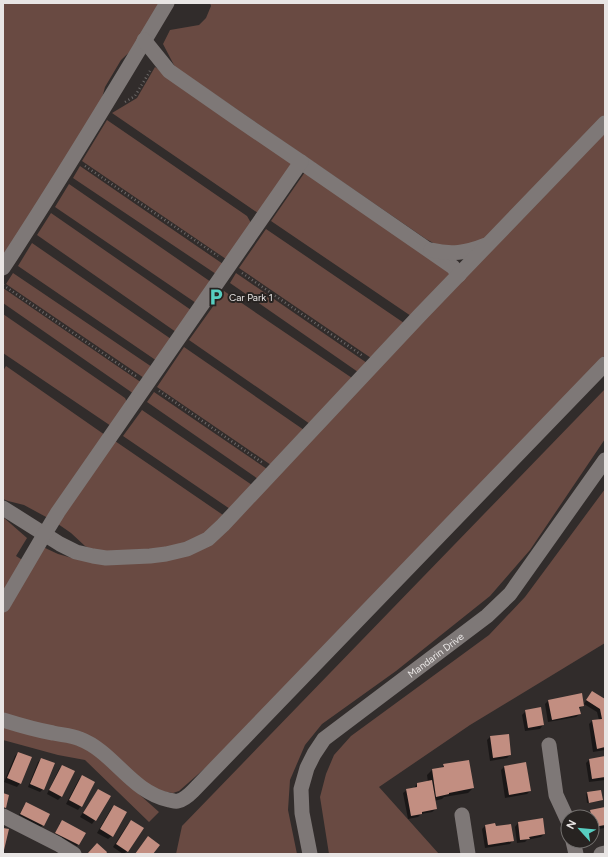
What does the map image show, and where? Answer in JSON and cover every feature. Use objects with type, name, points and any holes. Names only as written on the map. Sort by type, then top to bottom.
[{"type":"street","points":[[3,268],[80,147],[167,3]]},
{"type":"street","points":[[144,40],[169,71],[452,267],[459,275]]},
{"type":"street","points":[[3,508],[60,544],[76,552],[92,556],[106,558],[166,554],[188,549],[208,539],[605,123]]},
{"type":"street","points":[[3,605],[44,535],[302,162]]},
{"type":"street","points":[[426,249],[453,253],[477,249],[488,244]]},
{"type":"street","points":[[3,720],[78,738],[99,750],[135,782],[155,796],[177,802],[184,798],[193,791],[605,364]]},
{"type":"street","name":"Mandarin Drive","points":[[310,854],[302,813],[301,789],[307,768],[324,739],[487,616],[510,594],[605,460]]},
{"type":"street","points":[[549,745],[556,795],[562,809]]},
{"type":"street","points":[[462,814],[468,854]]},
{"type":"street","points":[[3,816],[58,844],[74,854]]},
{"type":"street","points":[[601,854],[605,853]]},
{"type":"shaded area","points":[[3,3],[162,3],[139,43],[121,60],[105,87],[99,109],[3,263]]},
{"type":"shaded area","points":[[210,3],[605,3],[605,115],[530,197],[487,239],[465,248],[437,245],[426,239],[175,67],[163,44],[170,30],[199,25],[206,18],[211,6]]},
{"type":"shaded area","points":[[155,67],[293,163],[258,213],[112,113],[137,98]]},
{"type":"shaded area","points":[[107,120],[247,216],[251,223],[226,259],[82,161]]},
{"type":"shaded area","points":[[605,128],[605,355],[212,762],[179,791],[173,793],[155,790],[120,762],[3,714],[3,517],[27,538],[16,556],[32,566],[43,547],[58,554],[72,558],[192,552]]},
{"type":"shaded area","points":[[80,166],[223,264],[216,274],[73,178]]},
{"type":"shaded area","points":[[305,172],[451,273],[411,316],[271,221]]},
{"type":"shaded area","points":[[69,184],[211,282],[196,303],[55,207]]},
{"type":"shaded area","points":[[51,213],[191,310],[176,332],[37,235]]},
{"type":"shaded area","points":[[266,229],[404,323],[371,358],[239,268]]},
{"type":"shaded area","points":[[32,243],[171,339],[157,361],[18,266]]},
{"type":"shaded area","points":[[13,273],[152,367],[144,378],[6,284]]},
{"type":"shaded area","points":[[236,273],[367,363],[358,372],[230,283]]},
{"type":"shaded area","points":[[3,288],[142,383],[134,394],[3,303]]},
{"type":"shaded area","points":[[224,291],[352,378],[310,424],[189,340]]},
{"type":"shaded area","points":[[3,314],[125,398],[127,402],[111,426],[3,353]]},
{"type":"shaded area","points":[[184,347],[304,430],[271,465],[157,387]]},
{"type":"shaded area","points":[[6,366],[105,435],[48,518],[24,505],[3,499],[3,371]]},
{"type":"shaded area","points":[[605,389],[605,439],[530,550],[490,596],[396,671],[322,724],[305,745],[290,780],[288,810],[297,854],[176,854],[182,826]]},
{"type":"shaded area","points":[[154,392],[267,469],[258,479],[147,402]]},
{"type":"shaded area","points":[[142,410],[252,485],[230,509],[123,436]]},
{"type":"shaded area","points":[[115,441],[223,515],[206,533],[176,547],[106,552],[93,550],[85,546],[71,533],[58,524]]},
{"type":"shaded area","points":[[605,489],[605,643],[470,725],[379,787],[439,854],[329,854],[320,797],[326,774],[334,755],[351,736],[489,635],[525,597]]},
{"type":"shaded area","points":[[3,725],[85,746],[159,812],[149,822],[85,760],[58,755],[3,740]]},
{"type":"building","points":[[592,691],[605,699],[605,747],[597,749],[592,720],[602,719],[600,709],[586,700]]},
{"type":"building","points":[[582,693],[584,706],[579,707],[581,714],[552,720],[548,700]]},
{"type":"building","points":[[541,707],[544,725],[528,728],[525,710]]},
{"type":"building","points":[[509,734],[511,755],[493,758],[490,736]]},
{"type":"building","points":[[18,752],[32,757],[21,784],[7,778]]},
{"type":"building","points":[[605,756],[605,777],[592,779],[589,759]]},
{"type":"building","points":[[41,758],[55,763],[44,790],[30,784]]},
{"type":"building","points":[[469,760],[474,788],[436,797],[432,769],[444,767],[443,764]]},
{"type":"building","points":[[526,762],[531,791],[509,795],[504,766]]},
{"type":"building","points":[[62,765],[75,771],[62,797],[49,790]]},
{"type":"building","points":[[82,775],[95,782],[82,807],[69,800]]},
{"type":"building","points":[[432,780],[437,809],[411,816],[406,789],[417,787],[417,783]]},
{"type":"building","points":[[98,789],[111,796],[96,821],[83,813]]},
{"type":"building","points":[[601,790],[603,800],[589,803],[587,792]]},
{"type":"building","points":[[3,793],[9,795],[6,808],[3,807]]},
{"type":"building","points":[[26,802],[50,814],[44,826],[20,814]]},
{"type":"building","points":[[114,805],[127,812],[113,837],[100,829]]},
{"type":"building","points":[[605,807],[605,825],[600,826],[600,809],[595,809]]},
{"type":"building","points":[[543,818],[545,834],[529,837],[530,839],[520,840],[518,822]]},
{"type":"building","points":[[62,820],[86,833],[79,845],[55,833]]},
{"type":"building","points":[[131,820],[144,828],[128,852],[116,844]]},
{"type":"building","points":[[495,823],[496,826],[511,824],[514,841],[488,845],[485,825]]},
{"type":"building","points":[[3,828],[9,829],[4,850],[3,849]]},
{"type":"building","points":[[148,836],[160,845],[153,854],[135,854]]},
{"type":"building","points":[[97,843],[107,852],[106,854],[88,853]]},
{"type":"place","name":"Car Park 1","points":[[216,297]]}]
